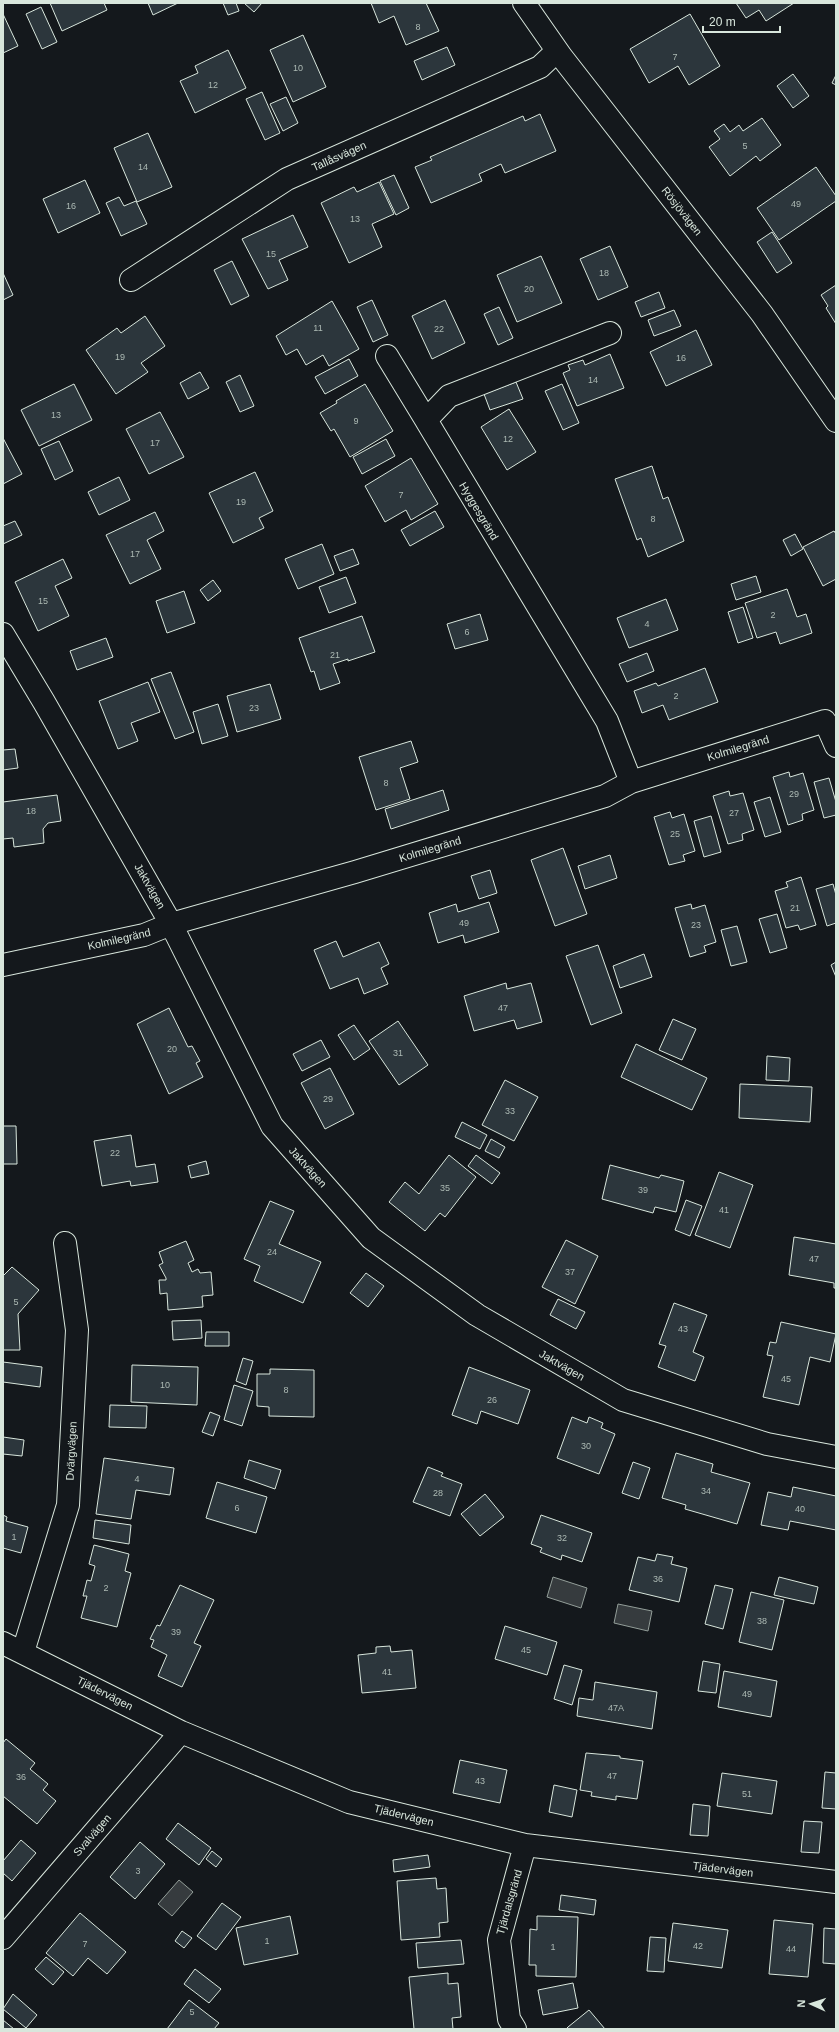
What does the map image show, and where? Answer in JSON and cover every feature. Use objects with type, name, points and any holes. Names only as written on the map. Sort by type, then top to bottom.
[{"type":"street","name":"Rösjövägen","points":[[524,3],[557,51],[762,314],[836,421]]},
{"type":"street","name":"Tallåsvägen","points":[[131,280],[287,179],[540,67],[557,51]]},
{"type":"street","points":[[426,420],[449,396],[610,333]]},
{"type":"street","name":"Hyggesgränd","points":[[387,356],[607,721],[631,782]]},
{"type":"street","name":"Jaktvägen","points":[[3,634],[44,702],[171,924],[272,1126],[371,1238],[477,1315],[623,1400],[767,1444],[836,1457]]},
{"type":"street","name":"Kolmilegränd","points":[[3,965],[144,935],[171,924],[354,872],[605,796],[631,782],[825,721],[836,746]]},
{"type":"street","name":"Dvärgvägen","points":[[23,1652],[68,1505],[78,1330],[65,1243]]},
{"type":"street","name":"Tjädervägen","points":[[3,1643],[181,1732],[349,1802],[525,1845],[836,1882]]},
{"type":"street","name":"Svalvägen","points":[[3,1938],[181,1732]]},
{"type":"street","name":"Tjärdalsgränd","points":[[515,2029],[509,2019],[499,1940],[525,1845]]},
{"type":"shaded area","points":[[553,1577],[587,1588],[581,1608],[547,1597]]},
{"type":"shaded area","points":[[618,1604],[652,1611],[648,1631],[614,1623]]},
{"type":"shaded area","points":[[179,1880],[193,1892],[172,1916],[158,1904]]},
{"type":"building","points":[[50,3],[104,3],[107,10],[62,31]]},
{"type":"building","points":[[148,3],[178,3],[153,15]]},
{"type":"building","points":[[223,3],[236,3],[239,11],[228,15]]},
{"type":"building","points":[[244,3],[262,3],[254,12]]},
{"type":"building","points":[[371,3],[426,3],[439,31],[406,45],[394,16],[379,23]]},
{"type":"building","points":[[736,3],[794,3],[766,21],[759,10],[746,18]]},
{"type":"building","points":[[41,7],[57,42],[42,49],[26,14]]},
{"type":"building","points":[[3,14],[18,46],[3,53]]},
{"type":"building","points":[[690,14],[720,66],[689,85],[678,66],[649,83],[630,49]]},
{"type":"building","points":[[303,35],[326,87],[293,102],[270,50]]},
{"type":"building","points":[[447,47],[455,65],[422,80],[414,61]]},
{"type":"building","points":[[228,50],[246,88],[195,113],[180,81],[198,73],[195,66]]},
{"type":"building","points":[[793,74],[809,96],[793,108],[777,86]]},
{"type":"building","points":[[836,75],[836,85],[832,83]]},
{"type":"building","points":[[262,92],[280,133],[265,140],[246,99]]},
{"type":"building","points":[[286,97],[298,123],[283,131],[270,104]]},
{"type":"building","points":[[540,114],[556,151],[505,173],[501,164],[479,174],[482,181],[431,203],[415,167],[432,160],[430,157],[523,116],[525,121]]},
{"type":"building","points":[[762,118],[781,145],[760,161],[756,156],[730,176],[709,147],[720,139],[714,131],[724,124],[730,132],[739,125],[743,131]]},
{"type":"building","points":[[148,133],[172,187],[137,202],[114,148]]},
{"type":"building","points":[[816,167],[836,196],[836,201],[779,240],[757,208]]},
{"type":"building","points":[[394,175],[409,208],[396,215],[380,181]]},
{"type":"building","points":[[85,180],[100,213],[58,233],[43,199]]},
{"type":"building","points":[[379,182],[394,214],[372,224],[382,247],[349,263],[321,203],[354,187],[357,192]]},
{"type":"building","points":[[119,197],[124,206],[136,201],[147,224],[121,236],[106,203]]},
{"type":"building","points":[[293,215],[308,247],[279,260],[288,280],[268,289],[242,239]]},
{"type":"building","points":[[772,232],[792,263],[777,273],[757,242]]},
{"type":"building","points":[[610,246],[628,287],[598,300],[580,259]]},
{"type":"building","points":[[541,256],[562,303],[517,322],[497,275]]},
{"type":"building","points":[[232,261],[249,296],[231,305],[214,270]]},
{"type":"building","points":[[3,273],[13,295],[3,300]]},
{"type":"building","points":[[836,285],[836,324],[826,308],[828,306],[821,295]]},
{"type":"building","points":[[659,292],[665,308],[641,317],[635,302]]},
{"type":"building","points":[[372,300],[388,335],[373,342],[357,307]]},
{"type":"building","points":[[445,300],[465,343],[432,359],[412,316]]},
{"type":"building","points":[[332,301],[359,349],[329,366],[323,355],[306,365],[297,349],[286,355],[276,336]]},
{"type":"building","points":[[499,307],[513,338],[498,345],[484,314]]},
{"type":"building","points":[[674,310],[681,326],[654,336],[648,320]]},
{"type":"building","points":[[145,316],[165,346],[141,363],[148,372],[116,394],[86,350],[117,328],[121,333]]},
{"type":"building","points":[[696,330],[712,365],[666,386],[650,352]]},
{"type":"building","points":[[610,354],[624,388],[577,406],[563,373],[570,370],[568,365],[583,360],[585,365]]},
{"type":"building","points":[[349,359],[358,376],[325,394],[315,377]]},
{"type":"building","points":[[200,372],[209,388],[188,399],[180,383]]},
{"type":"building","points":[[240,375],[254,406],[240,412],[226,382]]},
{"type":"building","points":[[516,382],[523,399],[490,410],[484,394]]},
{"type":"building","points":[[74,384],[92,420],[39,446],[21,410]]},
{"type":"building","points":[[365,384],[393,431],[350,457],[334,429],[331,431],[320,413],[337,403],[336,401]]},
{"type":"building","points":[[562,384],[579,423],[563,430],[545,391]]},
{"type":"building","points":[[509,409],[536,452],[507,470],[481,427]]},
{"type":"building","points":[[160,412],[184,457],[149,474],[126,429]]},
{"type":"building","points":[[3,438],[22,474],[3,484]]},
{"type":"building","points":[[386,439],[395,456],[362,474],[353,457]]},
{"type":"building","points":[[59,441],[73,471],[55,480],[41,449]]},
{"type":"building","points":[[411,458],[438,504],[411,520],[406,510],[385,522],[365,486]]},
{"type":"building","points":[[652,466],[663,499],[668,497],[684,541],[648,557],[641,538],[637,540],[615,479]]},
{"type":"building","points":[[255,472],[273,511],[259,518],[264,528],[233,543],[209,493]]},
{"type":"building","points":[[119,477],[130,500],[99,515],[88,492]]},
{"type":"building","points":[[435,511],[444,527],[410,546],[401,530]]},
{"type":"building","points":[[155,512],[164,531],[147,540],[161,569],[130,584],[106,535]]},
{"type":"building","points":[[15,521],[22,535],[3,544],[3,526]]},
{"type":"building","points":[[834,531],[836,534],[836,579],[823,586],[803,547]]},
{"type":"building","points":[[795,534],[803,549],[791,556],[783,540]]},
{"type":"building","points":[[322,544],[334,574],[298,589],[285,559]]},
{"type":"building","points":[[353,549],[359,564],[340,571],[334,556]]},
{"type":"building","points":[[63,559],[72,578],[55,586],[69,616],[38,631],[15,582]]},
{"type":"building","points":[[756,576],[761,592],[736,600],[731,584]]},
{"type":"building","points":[[346,577],[356,603],[329,613],[319,587]]},
{"type":"building","points":[[213,580],[221,591],[208,601],[200,590]]},
{"type":"building","points":[[787,589],[797,617],[806,614],[812,633],[780,644],[776,632],[757,638],[745,603]]},
{"type":"building","points":[[184,591],[195,623],[167,633],[156,601]]},
{"type":"building","points":[[666,599],[678,630],[629,648],[617,618]]},
{"type":"building","points":[[743,607],[753,638],[738,643],[728,612]]},
{"type":"building","points":[[480,614],[488,640],[455,649],[447,624]]},
{"type":"building","points":[[362,616],[375,652],[348,661],[348,659],[333,664],[340,683],[320,690],[314,671],[311,672],[299,638]]},
{"type":"building","points":[[106,638],[113,657],[77,670],[70,651]]},
{"type":"building","points":[[647,653],[654,671],[627,682],[619,664]]},
{"type":"building","points":[[705,668],[718,702],[669,720],[663,705],[642,713],[634,691],[656,683],[658,686]]},
{"type":"building","points":[[171,672],[194,732],[175,739],[151,679]]},
{"type":"building","points":[[148,682],[160,712],[131,723],[138,741],[118,749],[99,701]]},
{"type":"building","points":[[270,684],[281,719],[237,732],[227,696]]},
{"type":"building","points":[[218,704],[228,736],[202,744],[193,712]]},
{"type":"building","points":[[411,741],[418,762],[400,768],[410,799],[376,810],[359,757]]},
{"type":"building","points":[[15,749],[18,768],[3,770],[3,750]]},
{"type":"building","points":[[789,772],[790,777],[803,773],[814,810],[802,814],[803,820],[788,825],[773,777]]},
{"type":"building","points":[[829,778],[836,802],[836,815],[824,818],[814,782]]},
{"type":"building","points":[[443,790],[449,810],[391,829],[385,809]]},
{"type":"building","points":[[729,791],[730,796],[743,793],[754,830],[742,834],[743,840],[728,844],[713,796]]},
{"type":"building","points":[[57,795],[61,821],[48,823],[43,829],[44,843],[14,847],[13,838],[3,839],[3,802]]},
{"type":"building","points":[[770,797],[781,832],[765,837],[754,802]]},
{"type":"building","points":[[670,812],[672,818],[684,814],[695,851],[683,855],[685,861],[669,865],[654,817]]},
{"type":"building","points":[[711,816],[721,852],[704,857],[694,821]]},
{"type":"building","points":[[563,848],[587,914],[555,926],[531,860]]},
{"type":"building","points":[[610,855],[617,878],[585,889],[578,866]]},
{"type":"building","points":[[490,870],[497,893],[479,899],[471,876]]},
{"type":"building","points":[[801,877],[816,925],[800,930],[798,925],[786,928],[775,891],[788,887],[786,882]]},
{"type":"building","points":[[833,884],[836,895],[836,923],[827,926],[816,889]]},
{"type":"building","points":[[489,902],[499,932],[465,943],[463,935],[438,943],[429,913],[456,904],[458,912]]},
{"type":"building","points":[[691,904],[692,909],[705,905],[716,942],[704,946],[706,952],[690,957],[675,908]]},
{"type":"building","points":[[777,914],[787,948],[770,953],[759,919]]},
{"type":"building","points":[[737,926],[747,962],[731,966],[721,930]]},
{"type":"building","points":[[336,941],[343,957],[379,942],[389,964],[381,968],[388,984],[364,994],[358,978],[330,989],[314,950]]},
{"type":"building","points":[[598,945],[622,1013],[591,1025],[566,956]]},
{"type":"building","points":[[644,954],[652,977],[620,988],[613,966]]},
{"type":"building","points":[[836,962],[836,977],[831,965]]},
{"type":"building","points":[[506,983],[507,989],[531,983],[542,1022],[517,1029],[514,1020],[474,1031],[464,996]]},
{"type":"building","points":[[169,1008],[188,1047],[192,1046],[200,1061],[196,1063],[203,1077],[169,1094],[137,1024]]},
{"type":"building","points":[[673,1019],[696,1029],[682,1060],[659,1050]]},
{"type":"building","points":[[398,1021],[428,1065],[399,1085],[369,1041]]},
{"type":"building","points":[[354,1025],[370,1049],[354,1060],[338,1035]]},
{"type":"building","points":[[321,1040],[330,1057],[302,1071],[293,1054]]},
{"type":"building","points":[[636,1044],[707,1078],[692,1110],[621,1077]]},
{"type":"building","points":[[767,1056],[790,1058],[789,1081],[766,1080]]},
{"type":"building","points":[[330,1068],[354,1114],[325,1129],[301,1083]]},
{"type":"building","points":[[505,1080],[538,1097],[514,1141],[482,1125]]},
{"type":"building","points":[[740,1084],[812,1087],[810,1122],[739,1118]]},
{"type":"building","points":[[462,1122],[487,1135],[480,1149],[455,1137]]},
{"type":"building","points":[[3,1126],[16,1126],[17,1164],[3,1164]]},
{"type":"building","points":[[131,1135],[136,1167],[155,1164],[158,1182],[131,1186],[130,1181],[102,1186],[94,1141]]},
{"type":"building","points":[[491,1139],[505,1147],[499,1158],[485,1151]]},
{"type":"building","points":[[449,1155],[476,1177],[445,1217],[440,1213],[425,1231],[389,1202],[405,1182],[419,1194]]},
{"type":"building","points":[[476,1155],[500,1173],[492,1184],[468,1166]]},
{"type":"building","points":[[206,1161],[209,1174],[191,1178],[188,1166]]},
{"type":"building","points":[[610,1165],[659,1178],[661,1175],[684,1181],[676,1212],[655,1207],[653,1213],[602,1199]]},
{"type":"building","points":[[719,1172],[753,1185],[730,1248],[695,1235]]},
{"type":"building","points":[[686,1200],[702,1206],[690,1236],[675,1230]]},
{"type":"building","points":[[270,1201],[294,1211],[279,1244],[321,1262],[303,1303],[254,1281],[260,1266],[244,1259]]},
{"type":"building","points":[[794,1237],[836,1244],[836,1288],[834,1288],[834,1283],[789,1275]]},
{"type":"building","points":[[566,1240],[598,1256],[575,1304],[542,1287]]},
{"type":"building","points":[[186,1241],[194,1260],[188,1263],[192,1272],[198,1269],[200,1273],[211,1272],[213,1295],[202,1296],[203,1307],[168,1310],[167,1293],[160,1294],[159,1280],[166,1280],[166,1278],[159,1265],[163,1263],[159,1252]]},
{"type":"building","points":[[12,1267],[39,1290],[18,1314],[20,1350],[3,1350],[3,1276]]},
{"type":"building","points":[[366,1273],[384,1286],[368,1307],[350,1293]]},
{"type":"building","points":[[558,1299],[585,1312],[576,1329],[550,1315]]},
{"type":"building","points":[[674,1303],[707,1315],[693,1352],[704,1357],[695,1381],[658,1367],[666,1346],[659,1344]]},
{"type":"building","points":[[201,1320],[202,1338],[173,1340],[172,1321]]},
{"type":"building","points":[[781,1322],[836,1334],[830,1362],[810,1357],[799,1405],[763,1397],[773,1356],[767,1355],[770,1342],[776,1343]]},
{"type":"building","points":[[206,1332],[229,1332],[229,1346],[205,1346]]},
{"type":"building","points":[[243,1358],[253,1361],[246,1385],[236,1381]]},
{"type":"building","points":[[3,1362],[42,1367],[40,1387],[3,1382]]},
{"type":"building","points":[[132,1365],[198,1367],[197,1405],[131,1402]]},
{"type":"building","points":[[469,1367],[530,1390],[518,1424],[481,1411],[477,1424],[452,1415]]},
{"type":"building","points":[[270,1369],[314,1370],[314,1417],[269,1416],[269,1407],[257,1406],[257,1374],[270,1374]]},
{"type":"building","points":[[234,1385],[253,1391],[242,1426],[224,1420]]},
{"type":"building","points":[[110,1405],[147,1406],[146,1428],[109,1427]]},
{"type":"building","points":[[210,1412],[220,1416],[213,1436],[202,1432]]},
{"type":"building","points":[[572,1417],[587,1423],[589,1417],[603,1423],[601,1428],[615,1434],[599,1474],[557,1458]]},
{"type":"building","points":[[3,1437],[24,1440],[22,1456],[3,1454]]},
{"type":"building","points":[[676,1453],[713,1464],[711,1472],[750,1483],[737,1524],[685,1509],[686,1505],[662,1498]]},
{"type":"building","points":[[104,1458],[174,1468],[170,1495],[136,1490],[131,1519],[96,1514]]},
{"type":"building","points":[[249,1460],[281,1470],[275,1489],[244,1478]]},
{"type":"building","points":[[633,1462],[650,1468],[639,1499],[622,1493]]},
{"type":"building","points":[[428,1467],[443,1473],[441,1476],[462,1484],[450,1516],[413,1502]]},
{"type":"building","points":[[217,1482],[267,1497],[256,1533],[206,1518]]},
{"type":"building","points":[[793,1487],[836,1496],[836,1530],[790,1521],[788,1530],[761,1525],[768,1492],[791,1497]]},
{"type":"building","points":[[485,1494],[504,1517],[480,1536],[461,1514]]},
{"type":"building","points":[[3,1515],[7,1517],[6,1521],[28,1527],[21,1553],[3,1548]]},
{"type":"building","points":[[541,1515],[592,1533],[582,1562],[562,1555],[561,1560],[540,1552],[542,1548],[531,1544]]},
{"type":"building","points":[[95,1520],[131,1525],[129,1544],[93,1538]]},
{"type":"building","points":[[94,1545],[129,1554],[125,1571],[131,1573],[117,1627],[81,1618],[87,1596],[83,1596],[87,1580],[91,1581],[95,1566],[89,1564]]},
{"type":"building","points":[[657,1554],[673,1557],[671,1564],[687,1568],[679,1602],[629,1590],[638,1557],[655,1561]]},
{"type":"building","points":[[779,1577],[818,1587],[814,1604],[774,1595]]},
{"type":"building","points":[[180,1585],[214,1600],[194,1643],[201,1646],[182,1687],[158,1676],[167,1655],[151,1647],[154,1640],[150,1639],[157,1625],[160,1626]]},
{"type":"building","points":[[715,1585],[733,1589],[723,1629],[705,1624]]},
{"type":"building","points":[[751,1592],[784,1600],[772,1650],[739,1642]]},
{"type":"building","points":[[505,1626],[557,1642],[547,1675],[495,1659]]},
{"type":"building","points":[[390,1646],[391,1652],[412,1650],[416,1688],[362,1693],[358,1655],[376,1653],[376,1647]]},
{"type":"building","points":[[703,1661],[720,1664],[716,1693],[698,1691]]},
{"type":"building","points":[[564,1665],[582,1670],[572,1705],[554,1699]]},
{"type":"building","points":[[724,1671],[777,1681],[771,1717],[718,1707]]},
{"type":"building","points":[[595,1682],[657,1692],[652,1729],[577,1716],[579,1698],[593,1700]]},
{"type":"building","points":[[6,1739],[35,1763],[30,1769],[48,1784],[43,1790],[56,1801],[37,1824],[3,1796],[3,1743]]},
{"type":"building","points":[[586,1753],[620,1756],[620,1758],[643,1761],[637,1799],[616,1796],[616,1800],[591,1796],[592,1792],[580,1790]]},
{"type":"building","points":[[460,1760],[507,1770],[500,1803],[453,1793]]},
{"type":"building","points":[[825,1772],[836,1773],[836,1809],[822,1808]]},
{"type":"building","points":[[722,1773],[777,1781],[772,1814],[717,1806]]},
{"type":"building","points":[[554,1785],[577,1790],[572,1817],[549,1812]]},
{"type":"building","points":[[693,1804],[710,1806],[708,1836],[690,1835]]},
{"type":"building","points":[[804,1821],[822,1822],[819,1853],[801,1852]]},
{"type":"building","points":[[178,1823],[211,1848],[199,1865],[166,1839]]},
{"type":"building","points":[[21,1840],[36,1853],[12,1881],[3,1873],[3,1861]]},
{"type":"building","points":[[140,1842],[165,1864],[135,1899],[110,1877]]},
{"type":"building","points":[[212,1851],[222,1859],[216,1867],[206,1859]]},
{"type":"building","points":[[428,1855],[430,1867],[394,1872],[393,1860]]},
{"type":"building","points":[[436,1878],[437,1889],[446,1888],[448,1922],[439,1923],[440,1937],[401,1940],[397,1881]]},
{"type":"building","points":[[561,1895],[596,1900],[594,1915],[559,1910]]},
{"type":"building","points":[[222,1903],[241,1917],[216,1950],[197,1936]]},
{"type":"building","points":[[80,1913],[126,1952],[107,1974],[88,1958],[73,1976],[46,1953]]},
{"type":"building","points":[[290,1916],[298,1954],[244,1965],[236,1928]]},
{"type":"building","points":[[537,1916],[578,1917],[576,1977],[536,1976],[536,1965],[529,1965],[530,1929],[537,1930]]},
{"type":"building","points":[[774,1920],[813,1924],[808,1977],[769,1974]]},
{"type":"building","points":[[673,1923],[728,1930],[722,1968],[668,1961]]},
{"type":"building","points":[[824,1928],[836,1929],[836,1964],[823,1963]]},
{"type":"building","points":[[182,1931],[192,1938],[184,1948],[175,1941]]},
{"type":"building","points":[[650,1937],[666,1938],[664,1972],[647,1971]]},
{"type":"building","points":[[461,1940],[464,1964],[418,1968],[416,1943]]},
{"type":"building","points":[[46,1957],[64,1972],[53,1985],[35,1969]]},
{"type":"building","points":[[195,1969],[221,1989],[209,2003],[184,1984]]},
{"type":"building","points":[[448,1973],[448,1984],[458,1983],[461,2017],[452,2018],[453,2029],[414,2029],[409,1977]]},
{"type":"building","points":[[573,1983],[578,2008],[543,2015],[538,1990]]},
{"type":"building","points":[[13,1994],[37,2015],[26,2028],[3,2009]]},
{"type":"building","points":[[189,2000],[219,2023],[214,2029],[167,2029]]},
{"type":"building","points":[[589,2010],[605,2029],[566,2029],[568,2027]]},
{"type":"building","points":[[3,2020],[14,2029],[3,2029]]}]
